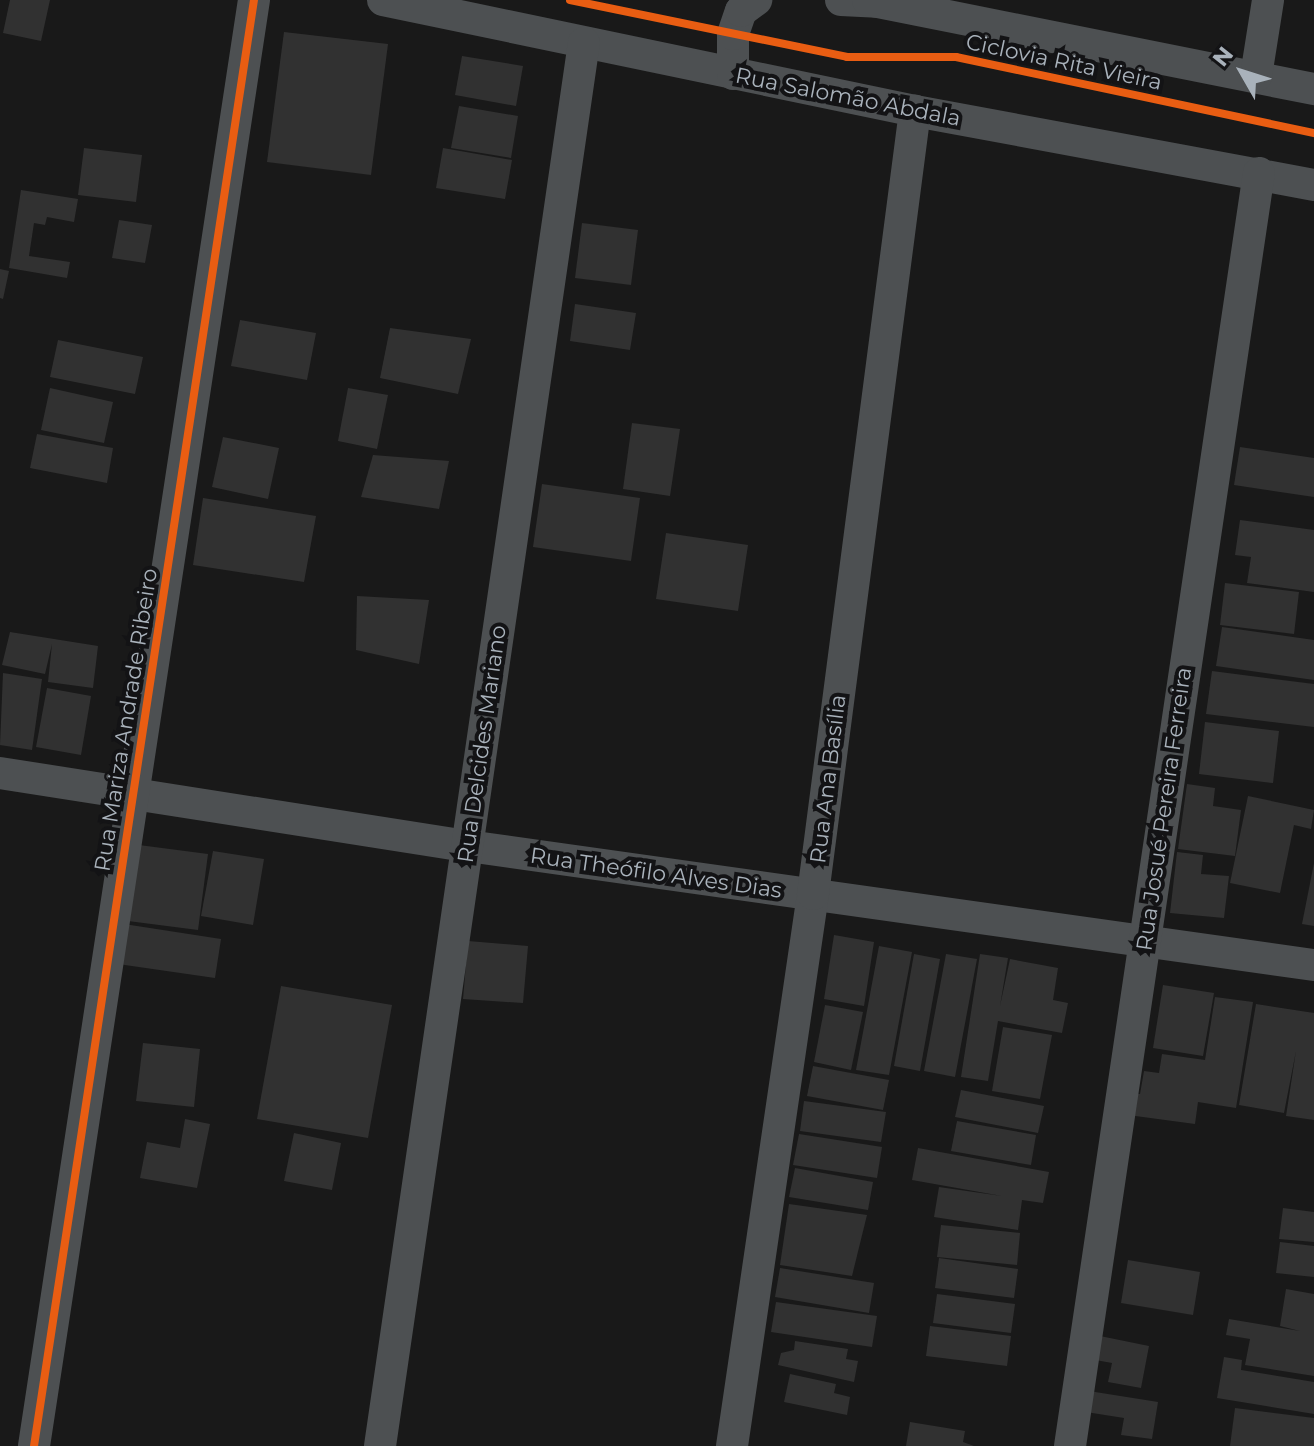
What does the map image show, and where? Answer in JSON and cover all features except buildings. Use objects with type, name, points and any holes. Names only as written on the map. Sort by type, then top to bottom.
[{"type":"street","name":"Rua Mariza Andrade Ribeiro","points":[[34,1446],[254,0]]},
{"type":"street","name":"Rua Salomão Abdala","points":[[383,0],[915,111],[1314,185]]},
{"type":"street","points":[[733,74],[733,34],[741,11],[756,0]]},
{"type":"street","points":[[841,0],[927,5],[1314,89]]},
{"type":"street","points":[[1256,76],[1268,0]]},
{"type":"street","name":"Rua Delcides Mariano","points":[[380,1446],[584,43]]},
{"type":"street","name":"Rua Ana Basília","points":[[732,1446],[813,894],[915,111]]},
{"type":"street","name":"Rua Josué Pereira Ferreira","points":[[1070,1446],[1259,173]]},
{"type":"street","name":"Rua Theófilo Alves Dias","points":[[0,773],[468,846],[1314,965]]},
{"type":"cycle path","points":[[34,1446],[254,0]]},
{"type":"cycle path","name":"Ciclovia Rita Vieira","points":[[570,0],[847,57],[956,57],[1314,133]]}]
